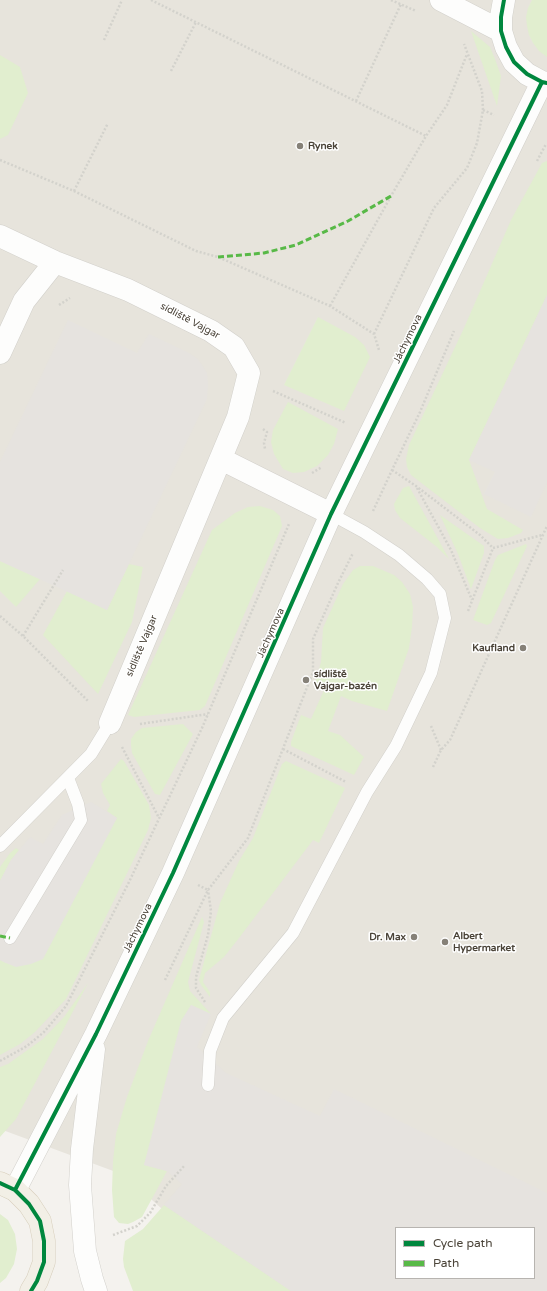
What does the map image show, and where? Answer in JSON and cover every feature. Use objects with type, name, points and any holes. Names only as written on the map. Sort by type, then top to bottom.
[{"type":"main road","points":[[7,1186],[29,1204],[40,1221],[44,1241],[44,1262],[37,1281],[31,1291]]},
{"type":"street","points":[[441,0],[501,31]]},
{"type":"street","name":"Jáchymova","points":[[7,1186],[96,1034],[192,832],[331,514],[544,83],[527,74],[514,62],[506,47],[501,31],[501,17],[504,0]]},
{"type":"street","name":"sídliště Vajgar","points":[[0,236],[55,262],[128,290],[211,331],[234,347],[249,373],[238,417],[110,723]]},
{"type":"street","points":[[0,353],[24,301],[55,262]]},
{"type":"street","points":[[221,459],[331,514]]},
{"type":"street","points":[[96,1034],[82,1149],[80,1185],[85,1251],[96,1291]]},
{"type":"lane","points":[[208,1084],[210,1051],[223,1018],[293,933],[367,792],[396,746],[431,673],[445,618],[440,594],[427,578],[399,555],[364,532],[331,514]]},
{"type":"lane","points":[[0,846],[91,754],[110,723]]},
{"type":"lane","points":[[10,938],[82,820],[78,804],[68,778]]},
{"type":"path","points":[[104,40],[122,0]]},
{"type":"path","points":[[151,0],[426,136]]},
{"type":"path","points":[[356,101],[400,4]]},
{"type":"path","points":[[171,71],[196,22]]},
{"type":"path","points":[[0,160],[74,191],[196,251],[218,257],[330,306],[374,334],[434,208],[467,168],[477,142],[483,110],[482,91],[467,54],[447,105],[426,136],[391,196],[330,306]]},
{"type":"path","points":[[74,191],[108,123]]},
{"type":"path","points":[[534,165],[547,144]]},
{"type":"path","points":[[24,301],[47,313],[76,295]]},
{"type":"path","points":[[165,980],[208,890],[248,838],[313,672],[313,639],[338,583],[364,532],[420,412],[455,328]]},
{"type":"path","points":[[247,380],[348,424]]},
{"type":"path","points":[[392,470],[416,486],[480,535],[493,548]]},
{"type":"path","points":[[0,1061],[26,1046],[44,1032],[66,1006],[129,882],[208,714],[300,498],[313,473]]},
{"type":"path","points":[[416,486],[451,550],[472,600],[493,548]]},
{"type":"path","points":[[434,767],[441,750],[450,740],[547,526]]},
{"type":"path","points":[[493,548],[542,535]]},
{"type":"path","points":[[23,636],[63,570]]},
{"type":"path","points":[[0,616],[23,636],[110,723]]},
{"type":"path","points":[[136,725],[208,714]]},
{"type":"path","points":[[120,745],[159,818]]},
{"type":"path","points":[[283,749],[367,792]]},
{"type":"path","points":[[208,890],[211,911],[208,935],[196,977],[196,988],[207,1005],[223,1018]]},
{"type":"path","points":[[113,1235],[137,1226],[150,1213],[166,1186],[185,1165]]},
{"type":"shaded area","points":[[0,0],[547,0],[547,1291],[254,1291],[124,1175],[0,1129]]},
{"type":"shaded area","points":[[547,295],[547,482],[531,517],[484,494],[495,472],[469,460]]},
{"type":"shaded area","points":[[68,320],[137,353],[149,334],[189,353],[198,359],[207,373],[207,399],[107,610],[0,561],[0,462]]},
{"type":"shaded area","points":[[91,802],[117,818],[43,959],[31,964],[16,967],[0,960],[0,881],[11,860],[30,837],[43,844],[62,815]]},
{"type":"shaded area","points":[[191,1005],[211,1014],[197,1047],[226,1073],[320,1116],[334,1089],[547,1193],[547,1291],[291,1291],[164,1205],[182,1184],[167,1171],[144,1165],[181,1021]]},
{"type":"green space","points":[[532,0],[547,0],[547,57],[539,51],[529,35],[526,17]]},
{"type":"green space","points":[[471,31],[490,47],[501,76],[497,106]]},
{"type":"green space","points":[[0,55],[20,67],[28,93],[8,135],[0,139]]},
{"type":"green space","points":[[547,161],[547,295],[469,460],[487,509],[523,530],[521,533],[508,538],[498,539],[480,528],[411,475],[407,467],[406,459],[409,445],[464,328],[511,220],[542,163]]},
{"type":"green space","points":[[318,317],[355,337],[364,345],[370,357],[344,411],[284,385]]},
{"type":"green space","points":[[288,402],[338,429],[334,444],[328,455],[317,466],[304,472],[293,473],[283,469],[274,454],[271,442],[273,430]]},
{"type":"green space","points":[[409,486],[449,559],[437,547],[400,518],[395,510],[394,504],[403,488]]},
{"type":"green space","points":[[260,506],[273,510],[280,516],[282,526],[205,706],[200,710],[134,717],[128,715],[212,530],[235,513],[248,507]]},
{"type":"green space","points":[[440,515],[484,546],[484,553],[471,589],[458,554]]},
{"type":"green space","points":[[526,544],[527,546],[491,623],[487,625],[473,620],[498,555]]},
{"type":"green space","points":[[0,561],[40,579],[16,607],[0,591]]},
{"type":"green space","points":[[129,564],[143,567],[132,622],[98,694],[43,635],[67,591],[107,610]]},
{"type":"green space","points":[[360,566],[373,566],[394,575],[402,582],[410,594],[413,607],[409,648],[387,711],[352,701],[341,696],[328,731],[340,735],[364,757],[354,775],[291,746],[291,742],[301,715],[311,719],[325,688],[315,683],[321,662],[323,628],[343,584],[353,570]]},
{"type":"green space","points":[[183,724],[193,734],[160,795],[155,794],[132,753],[131,739],[136,732],[142,728]]},
{"type":"green space","points":[[121,759],[124,761],[149,805],[151,818],[148,830],[66,999],[35,1032],[20,1044],[0,1055],[0,960],[6,963],[117,818],[107,811],[110,805],[103,793],[101,784]]},
{"type":"green space","points":[[286,761],[345,788],[319,843],[313,840],[224,957],[205,973],[203,982],[210,992],[210,997],[199,980],[220,903],[239,861],[253,838],[282,764]]},
{"type":"green space","points":[[16,848],[19,850],[11,860],[0,881],[0,867],[10,853]]},
{"type":"green space","points":[[202,917],[204,922],[188,982],[190,991],[211,1014],[191,1005],[144,1165],[167,1171],[142,1217],[128,1224],[119,1223],[114,1217],[112,1190],[116,1134],[127,1097],[148,1041]]},
{"type":"green space","points":[[88,983],[16,1119],[0,1137],[0,1067],[8,1064],[43,1039],[64,1017]]},
{"type":"green space","points":[[164,1205],[291,1291],[133,1291],[124,1267],[123,1259],[125,1241],[143,1229]]},
{"type":"green space","points":[[0,1214],[8,1220],[15,1234],[17,1249],[14,1264],[6,1278],[0,1283]]},
{"type":"marked path","points":[[218,257],[264,253],[296,245],[348,221],[391,196]]},
{"type":"marked path","points":[[0,936],[10,938]]},
{"type":"cycle path","points":[[504,0],[501,17],[501,31],[506,47],[514,62],[527,74],[547,83]]},
{"type":"cycle path","points":[[15,1190],[96,1034],[173,873],[331,514],[542,82]]},
{"type":"cycle path","points":[[0,1183],[15,1190],[29,1204],[40,1221],[44,1241],[44,1262],[37,1281],[31,1291]]},
{"type":"place","name":"Rynek","points":[[300,146]]},
{"type":"place","name":"Kaufland","points":[[523,648]]},
{"type":"place","name":"sídliště Vajgar-bazén","points":[[306,680]]},
{"type":"place","name":"Dr. Max","points":[[414,937]]},
{"type":"place","name":"Albert Hypermarket","points":[[445,942]]}]
